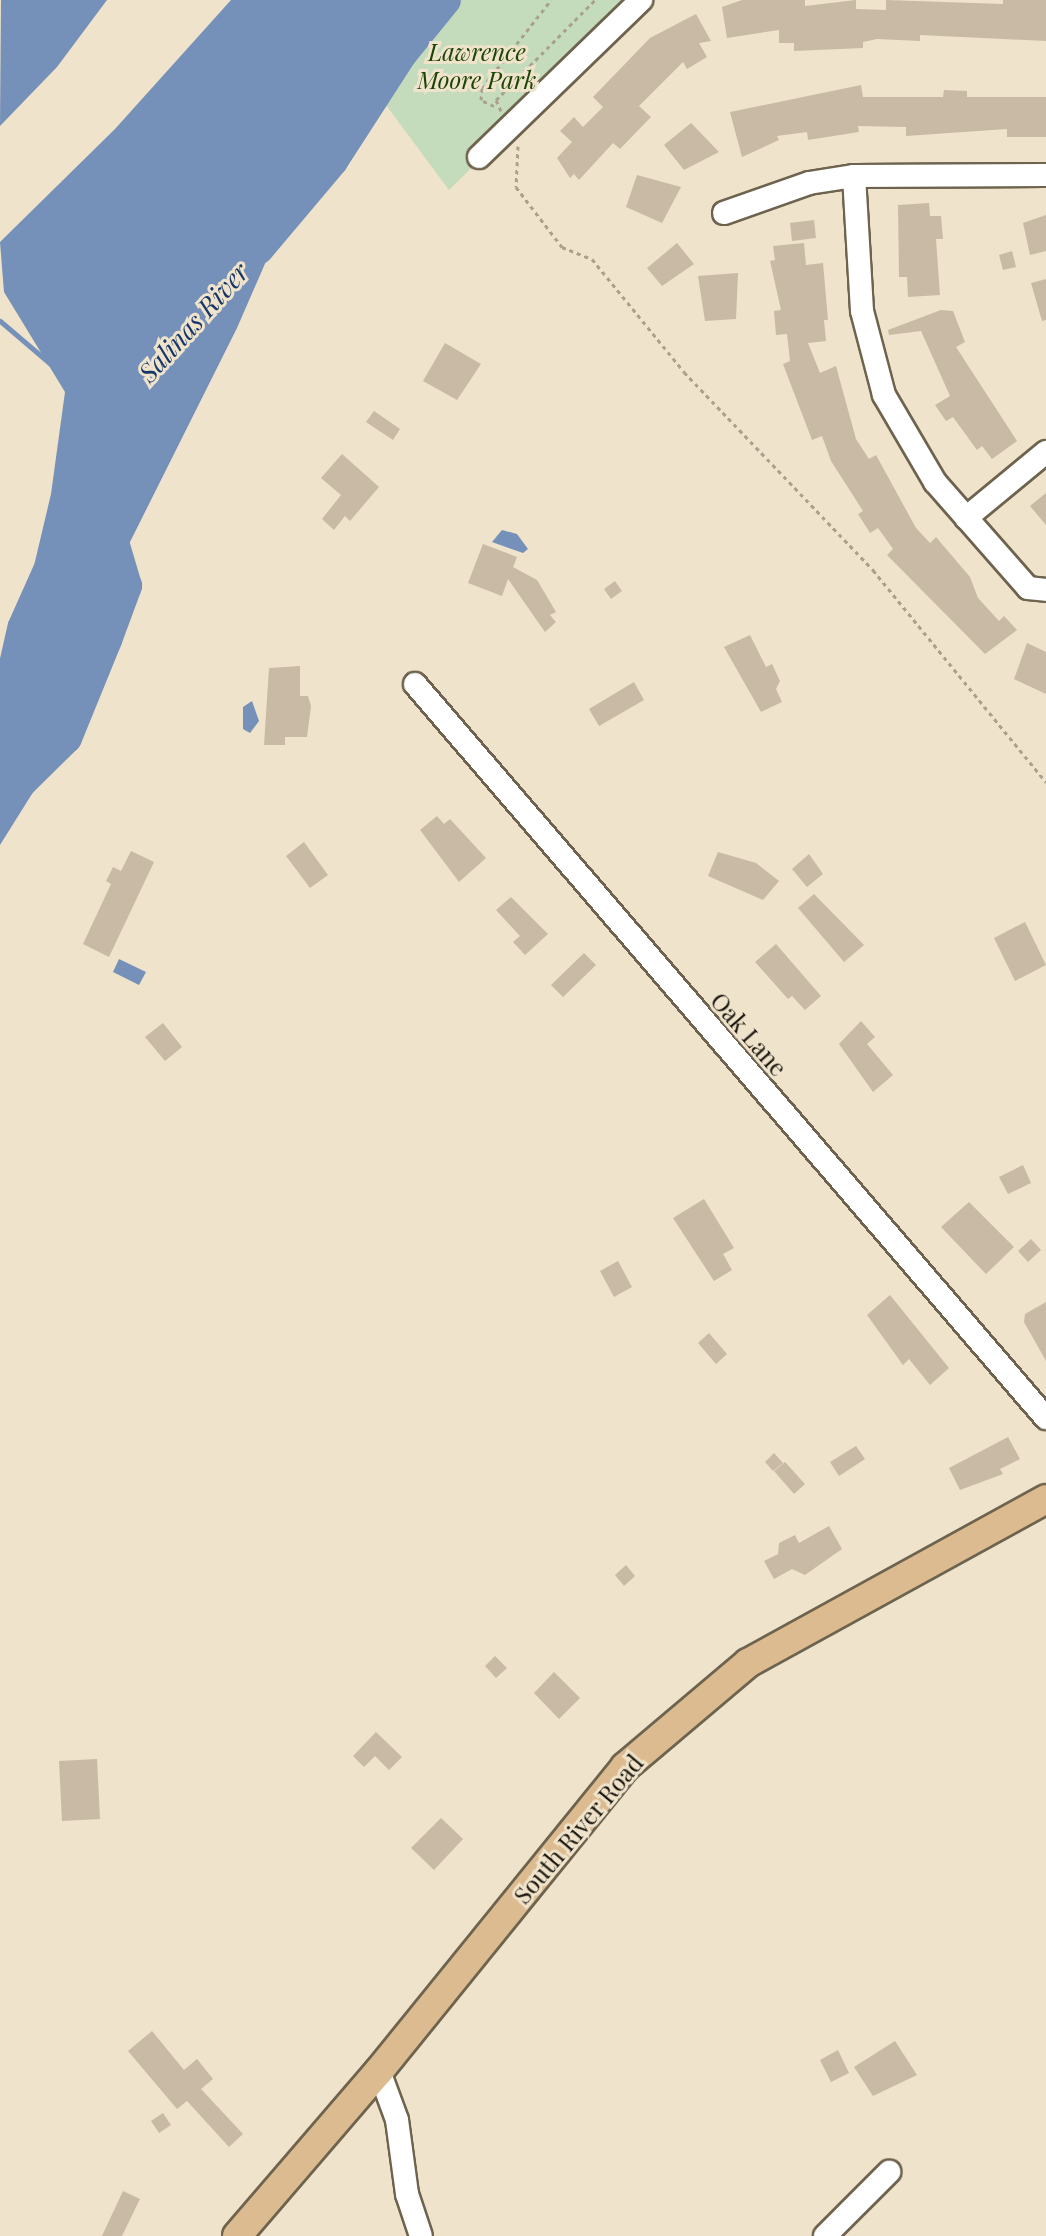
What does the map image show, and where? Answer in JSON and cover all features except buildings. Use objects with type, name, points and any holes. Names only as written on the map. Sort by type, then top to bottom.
[{"type":"main road","name":"South River Road","points":[[237,2236],[379,2071],[625,1767],[700,1699],[748,1663],[1046,1499]]},
{"type":"street","points":[[479,157],[641,0]]},
{"type":"street","points":[[724,213],[798,186],[854,176],[1046,175]]},
{"type":"street","points":[[854,176],[862,311],[884,395],[911,448],[966,518],[1028,588],[1046,590]]},
{"type":"street","points":[[966,518],[1046,452]]},
{"type":"street","name":"Oak Lane","points":[[415,684],[1046,1418]]},
{"type":"street","points":[[379,2071],[397,2120],[407,2194],[421,2236]]},
{"type":"street","points":[[825,2236],[889,2172]]},
{"type":"path","points":[[551,0],[482,88],[481,100],[502,111],[496,140],[519,146],[514,163],[516,187],[562,247],[592,259],[684,372],[873,570],[1046,782]]},
{"type":"path","points":[[494,106],[595,0]]},
{"type":"green space","name":"Lawrence Moore Park","points":[[446,0],[641,0],[449,190],[377,93]]},
{"type":"water","points":[[1,0],[107,0],[57,67],[0,126]]},
{"type":"water","points":[[231,0],[446,0],[403,53],[333,161],[284,220],[237,328],[122,558],[127,586],[67,738],[0,845],[0,667],[10,623],[33,570],[51,494],[65,392],[4,292],[0,242],[115,129]]},
{"type":"water","points":[[502,530],[517,534],[528,549],[523,553],[492,542]]},
{"type":"water","points":[[252,701],[259,721],[250,733],[243,729],[243,707]]},
{"type":"water","points":[[119,959],[146,972],[139,985],[113,972]]},
{"type":"waterway","name":"Salinas River","points":[[259,249],[333,161],[403,53],[446,0]]},
{"type":"waterway","points":[[0,321],[54,367]]},
{"type":"waterway","name":"Salinas River","points":[[0,804],[67,738],[107,640],[127,586],[111,532]]},
{"type":"waterway","points":[[0,667],[10,623],[36,565]]}]
